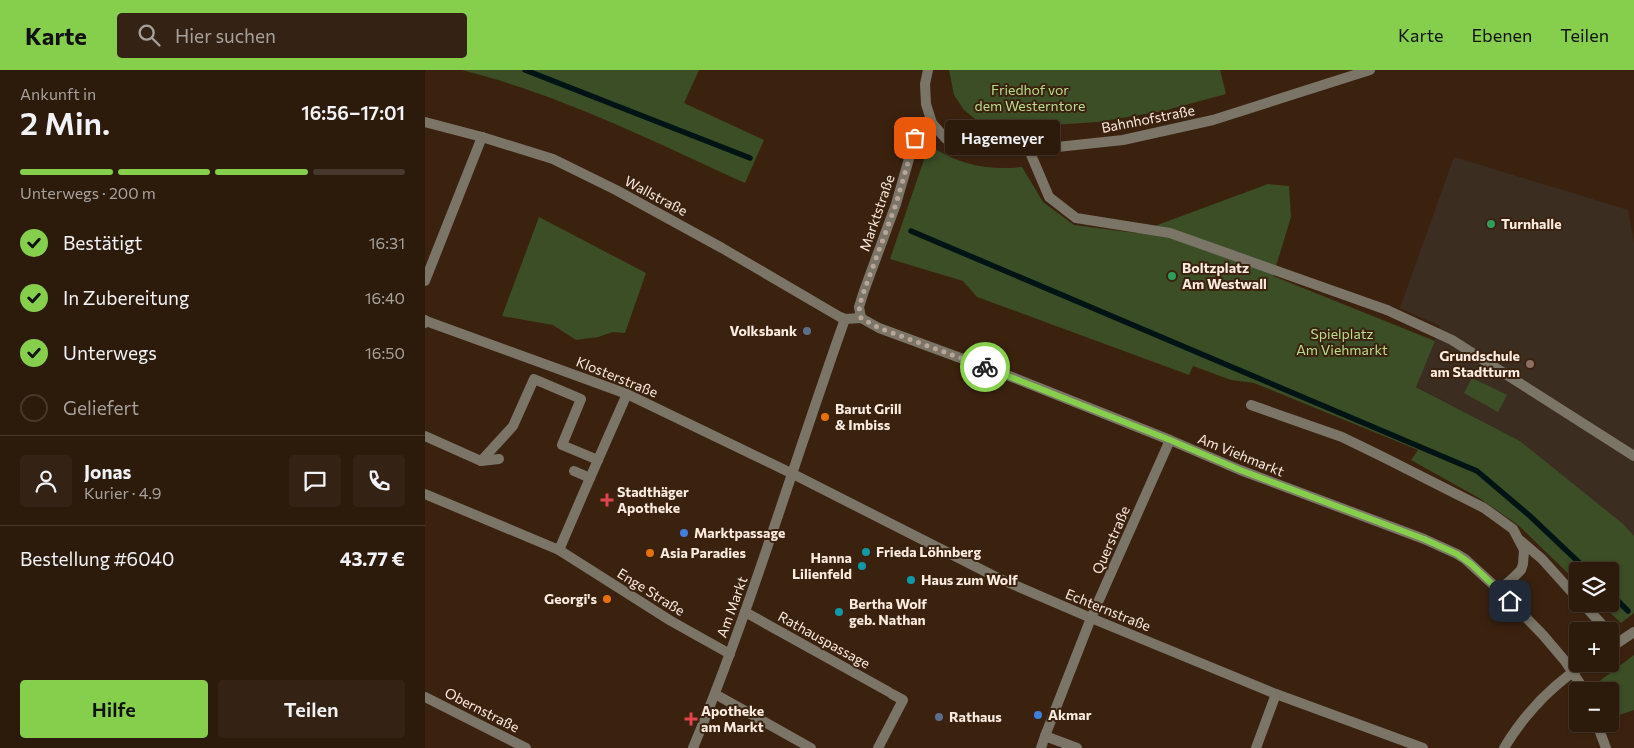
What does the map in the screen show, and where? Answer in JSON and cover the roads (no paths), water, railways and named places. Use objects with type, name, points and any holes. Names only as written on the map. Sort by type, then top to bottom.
[{"type":"street","points":[[928,70],[925,84],[926,104],[932,122]]},
{"type":"street","name":"Bahnhofstraße","points":[[932,122],[946,139],[965,147],[997,151],[1029,150],[1123,140],[1213,120],[1370,70]]},
{"type":"street","name":"Wallstraße","points":[[425,122],[553,159],[616,190],[722,248],[845,319]]},
{"type":"street","name":"Marktstraße","points":[[861,318],[859,307],[896,204],[915,138],[932,122]]},
{"type":"street","points":[[425,281],[482,137]]},
{"type":"street","points":[[1029,150],[1049,197],[1076,218],[1170,233],[1387,310],[1452,340],[1634,456]]},
{"type":"street","points":[[793,474],[845,319],[861,318]]},
{"type":"street","name":"Am Viehmarkt","points":[[861,318],[879,328],[980,365],[1170,440],[1240,470],[1424,539],[1457,554],[1499,590],[1543,635],[1569,667]]},
{"type":"street","name":"Klosterstraße","points":[[425,321],[627,394],[793,474]]},
{"type":"street","points":[[481,461],[513,426],[534,379],[581,398],[562,445],[598,460]]},
{"type":"street","points":[[559,550],[627,394]]},
{"type":"street","points":[[1251,405],[1342,438],[1383,456],[1484,508],[1513,529],[1520,540],[1542,559],[1569,589]]},
{"type":"street","points":[[425,436],[481,461],[499,459]]},
{"type":"street","name":"Querstraße","points":[[1041,748],[1091,618],[1170,440]]},
{"type":"street","points":[[574,471],[590,478]]},
{"type":"street","name":"Am Markt","points":[[693,748],[730,654],[793,474]]},
{"type":"street","name":"Echternstraße","points":[[793,474],[998,578],[1276,694],[1423,748]]},
{"type":"street","name":"Enge Straße","points":[[425,494],[559,550],[671,621],[730,654]]},
{"type":"street","points":[[1499,590],[1521,570],[1525,558],[1520,540]]},
{"type":"street","name":"Rathauspassage","points":[[745,612],[903,700],[878,748]]},
{"type":"street","points":[[1590,612],[1600,622]]},
{"type":"street","points":[[1619,642],[1634,632]]},
{"type":"street","points":[[1504,748],[1530,712],[1573,672]]},
{"type":"street","name":"Am Viehmarkt","points":[[1573,672],[1579,682]]},
{"type":"street","points":[[715,694],[811,748]]},
{"type":"street","points":[[1256,748],[1276,694]]},
{"type":"street","name":"Obernstraße","points":[[425,697],[526,748]]},
{"type":"street","points":[[1600,732],[1606,748]]},
{"type":"street","points":[[1045,736],[1077,748]]},
{"type":"waterway","points":[[525,70],[750,158]]},
{"type":"waterway","points":[[911,231],[1477,471],[1530,516],[1579,562]]},
{"type":"waterway","points":[[1619,602],[1628,611]]},
{"type":"place","name":"Hagemeyer","points":[[915,138]]},
{"type":"place","name":"Turnhalle","points":[[1491,224]]},
{"type":"place","name":"Boltzplatz Am Westwall","points":[[1172,276]]},
{"type":"place","name":"Volksbank","points":[[807,331]]},
{"type":"place","name":"Grundschule am Stadtturm","points":[[1530,364]]},
{"type":"place","name":"Barut Grill & Imbiss","points":[[825,417]]},
{"type":"place","name":"Stadthäger Apotheke","points":[[607,500]]},
{"type":"place","name":"Marktpassage","points":[[684,533]]},
{"type":"place","name":"Frieda Löhnberg","points":[[866,552]]},
{"type":"place","name":"Asia Paradies","points":[[650,553]]},
{"type":"place","name":"Hanna Lilienfeld","points":[[862,566]]},
{"type":"place","name":"Haus zum Wolf","points":[[911,580]]},
{"type":"place","name":"Georgi's","points":[[607,599]]},
{"type":"place","name":"Bertha Wolf geb. Nathan","points":[[839,612]]},
{"type":"place","name":"Akmar","points":[[1038,715]]},
{"type":"place","name":"Rathaus","points":[[939,717]]},
{"type":"place","name":"Apotheke am Markt","points":[[691,719]]},
{"type":"park label","name":"Friedhof vor dem Westerntore","points":[[1030,98]]},
{"type":"park label","name":"Spielplatz Am Viehmarkt","points":[[1342,342]]}]
